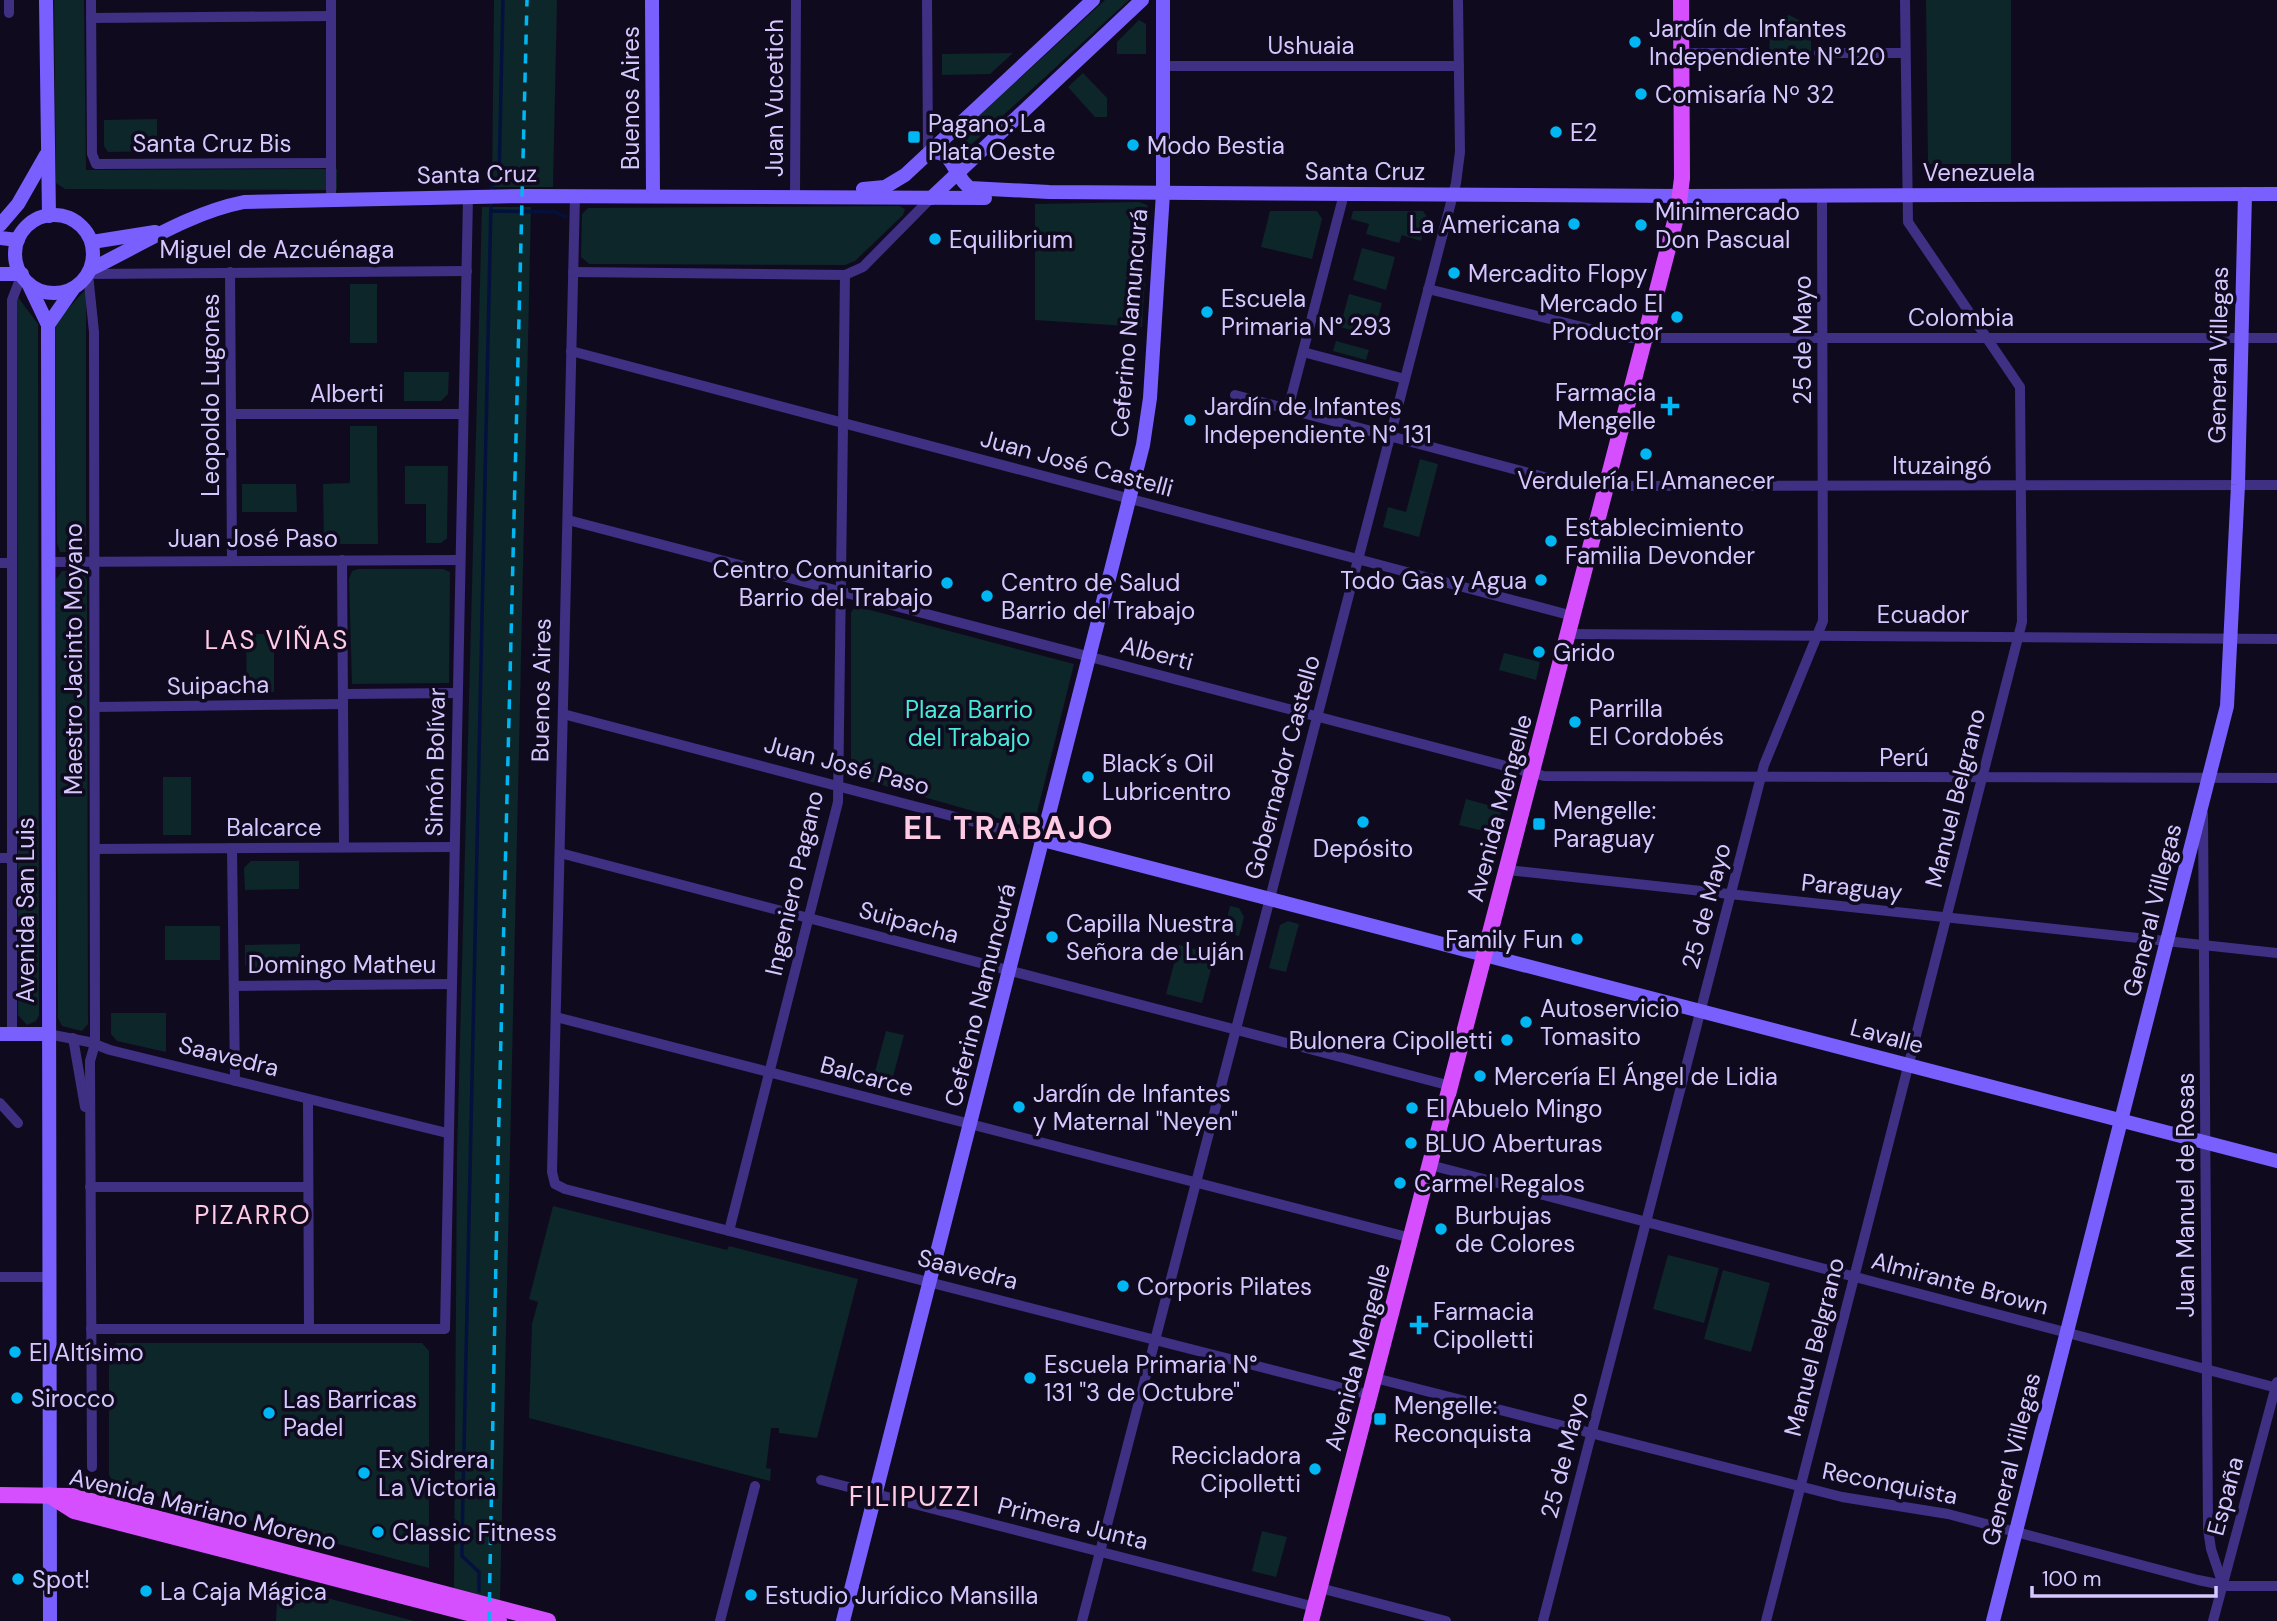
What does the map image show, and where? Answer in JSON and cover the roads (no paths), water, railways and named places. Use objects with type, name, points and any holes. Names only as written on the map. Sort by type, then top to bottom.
[{"type":"main road","points":[[46,0],[46,154],[49,216]]},
{"type":"main road","name":"Buenos Aires","points":[[652,0],[653,196]]},
{"type":"main road","name":"Santa Cruz","points":[[795,196],[828,190],[879,189],[891,185],[928,154],[1093,0]]},
{"type":"main road","points":[[905,175],[903,189],[925,198],[957,173],[1142,0]]},
{"type":"main road","name":"Ceferino Namuncurá","points":[[843,1621],[1010,970],[1148,414],[1163,193],[1163,0]]},
{"type":"main road","name":"Avenida Mengelle","points":[[1313,1614],[1681,196],[1681,0]]},
{"type":"main road","name":"Santa Cruz","points":[[928,154],[937,151],[946,154],[966,186],[975,190],[1681,196]]},
{"type":"main road","points":[[0,225],[18,204],[46,154]]},
{"type":"main road","name":"Santa Cruz","points":[[89,271],[164,231],[226,205],[244,202],[575,196],[1021,198],[1049,192]]},
{"type":"main road","name":"General Villegas","points":[[1993,1621],[2227,706],[2238,485],[2245,194]]},
{"type":"main road","name":"Venezuela","points":[[1681,196],[2277,194]]},
{"type":"main road","points":[[0,238],[18,240],[36,220],[62,216],[75,221],[92,242],[89,271],[48,325]]},
{"type":"main road","name":"Santa Cruz","points":[[92,242],[164,231]]},
{"type":"main road","name":"Avenida San Luis","points":[[18,240],[16,253],[48,325],[50,1621]]},
{"type":"main road","points":[[0,274],[25,278],[47,293],[73,289]]},
{"type":"main road","name":"Juan José Paso","points":[[1043,839],[1485,955]]},
{"type":"main road","name":"Lavalle","points":[[1485,955],[2277,1161]]},
{"type":"main road","name":"Saavedra","points":[[6,1034],[48,1034]]},
{"type":"main road","name":"Avenida Mariano Moreno","points":[[0,1494],[72,1496],[548,1621]]},
{"type":"main road","name":"Avenida Mariano Moreno","points":[[50,1494],[74,1511],[499,1621]]},
{"type":"street","points":[[9,0],[9,13]]},
{"type":"street","points":[[91,0],[91,18],[331,16]]},
{"type":"street","points":[[331,0],[331,199]]},
{"type":"street","name":"Juan Vucetich","points":[[795,196],[796,0]]},
{"type":"street","points":[[927,0],[928,154]]},
{"type":"street","name":"Gobernador Castello","points":[[1082,1621],[1453,194],[1460,152],[1458,0]]},
{"type":"street","name":"Manuel Belgrano","points":[[1766,1621],[2019,635],[2022,611],[2020,387],[1910,227],[1906,195],[1905,0]]},
{"type":"street","name":"Santa Cruz Bis","points":[[91,18],[94,162],[331,163]]},
{"type":"street","points":[[1682,53],[1748,53]]},
{"type":"street","points":[[1819,53],[1905,53]]},
{"type":"street","name":"Ushuaia","points":[[1164,66],[1459,66]]},
{"type":"street","points":[[1288,409],[1344,194]]},
{"type":"street","name":"25 de Mayo","points":[[1542,1621],[1761,778],[1772,742],[1818,635],[1824,609],[1822,195]]},
{"type":"street","name":"Buenos Aires","points":[[555,1184],[552,1172],[575,196]]},
{"type":"street","name":"Simón Bolívar","points":[[309,1329],[445,1329],[468,197]]},
{"type":"street","points":[[573,272],[845,275],[863,267],[925,198]]},
{"type":"street","name":"Miguel de Azcuénaga","points":[[89,271],[467,271]]},
{"type":"street","name":"Maestro Jacinto Moyano","points":[[89,271],[94,332],[95,1044]]},
{"type":"street","name":"Leopoldo Lugones","points":[[230,272],[232,561]]},
{"type":"street","name":"Ingeniero Pagano","points":[[729,1231],[837,810],[845,275]]},
{"type":"street","points":[[6,1034],[12,858],[6,413],[12,300],[25,278]]},
{"type":"street","name":"Colombia","points":[[1429,289],[1603,334],[1645,338],[2277,338]]},
{"type":"street","name":"Juan José Castelli","points":[[572,351],[1573,616]]},
{"type":"street","points":[[1303,352],[1405,379]]},
{"type":"street","points":[[1235,395],[1568,484],[1606,487]]},
{"type":"street","name":"Alberti","points":[[231,414],[463,414]]},
{"type":"street","name":"Ituzaingó","points":[[1606,487],[2277,485]]},
{"type":"street","name":"Alberti","points":[[568,520],[1532,774]]},
{"type":"street","points":[[342,560],[344,847]]},
{"type":"street","name":"Juan José Paso","points":[[47,562],[460,560]]},
{"type":"street","name":"Ecuador","points":[[1568,634],[2019,635],[2277,639]]},
{"type":"street","name":"Suipacha","points":[[94,707],[457,693]]},
{"type":"street","points":[[0,714],[11,714]]},
{"type":"street","name":"Juan José Paso","points":[[563,714],[1043,839]]},
{"type":"street","name":"Perú","points":[[1532,774],[1557,778],[2277,778]]},
{"type":"street","name":"Juan Manuel de Rosas","points":[[2203,803],[2208,1535],[2223,1585]]},
{"type":"street","name":"Balcarce","points":[[95,849],[454,847]]},
{"type":"street","points":[[232,848],[235,1081]]},
{"type":"street","name":"Suipacha","points":[[560,853],[1451,1086]]},
{"type":"street","points":[[0,858],[12,858]]},
{"type":"street","name":"Paraguay","points":[[1507,870],[2277,953]]},
{"type":"street","name":"Domingo Matheu","points":[[234,986],[450,985]]},
{"type":"street","name":"Balcarce","points":[[556,1017],[1411,1238]]},
{"type":"street","name":"Saavedra","points":[[48,1034],[73,1038],[447,1133]]},
{"type":"street","points":[[73,1038],[90,1146]]},
{"type":"street","points":[[92,1467],[90,1055],[95,1044]]},
{"type":"street","points":[[91,1329],[309,1329],[308,1099]]},
{"type":"street","points":[[0,1102],[18,1123]]},
{"type":"street","name":"Almirante Brown","points":[[1430,1165],[2067,1333],[2276,1385]]},
{"type":"street","name":"Saavedra","points":[[555,1184],[565,1189],[1370,1395]]},
{"type":"street","points":[[90,1187],[308,1186]]},
{"type":"street","points":[[0,1277],[49,1277]]},
{"type":"street","name":"Reconquista","points":[[1375,1378],[1849,1499],[1939,1511],[2223,1585],[2277,1586]]},
{"type":"street","name":"España","points":[[2213,1621],[2276,1385]]},
{"type":"street","name":"Primera Junta","points":[[821,1480],[1100,1552],[1313,1614]]},
{"type":"street","points":[[720,1621],[755,1486]]},
{"type":"street","points":[[1320,1588],[1446,1621]]},
{"type":"waterway","points":[[492,194],[492,184],[499,178],[503,0]]},
{"type":"waterway","points":[[479,1591],[479,1572],[462,1556],[462,1542],[491,202]]},
{"type":"waterway","points":[[491,211],[555,212],[566,217]]},
{"type":"railway","points":[[489,1621],[527,0]]},
{"type":"place","name":"Jardín de Infantes Independiente N° 120","points":[[1635,42]]},
{"type":"place","name":"Comisaría Nº 32","points":[[1641,94]]},
{"type":"place","name":"E2","points":[[1556,132]]},
{"type":"place","name":"Pagano: La Plata Oeste","points":[[914,137]]},
{"type":"place","name":"Modo Bestia","points":[[1133,145]]},
{"type":"place","name":"La Americana","points":[[1574,224]]},
{"type":"place","name":"Minimercado Don Pascual","points":[[1641,225]]},
{"type":"place","name":"Equilibrium","points":[[935,239]]},
{"type":"place","name":"Mercadito Flopy","points":[[1454,273]]},
{"type":"place","name":"Escuela Primaria N° 293","points":[[1207,312]]},
{"type":"place","name":"Mercado El Productor","points":[[1677,317]]},
{"type":"place","name":"Farmacia Mengelle","points":[[1670,406]]},
{"type":"place","name":"Jardín de Infantes Independiente N° 131","points":[[1190,420]]},
{"type":"place","name":"Verdulería El Amanecer","points":[[1646,454]]},
{"type":"place","name":"Establecimiento Familia Devonder","points":[[1551,541]]},
{"type":"place","name":"Todo Gas y Agua","points":[[1541,580]]},
{"type":"place","name":"Centro Comunitario Barrio del Trabajo","points":[[947,583]]},
{"type":"place","name":"Centro de Salud Barrio del Trabajo","points":[[987,596]]},
{"type":"place","name":"Grido","points":[[1539,652]]},
{"type":"place","name":"Parrilla El Cordobés","points":[[1575,722]]},
{"type":"place","name":"Black´s Oil Lubricentro","points":[[1088,777]]},
{"type":"place","name":"Depósito","points":[[1363,822]]},
{"type":"place","name":"Mengelle: Paraguay","points":[[1539,824]]},
{"type":"place","name":"Capilla Nuestra Señora de Luján","points":[[1052,937]]},
{"type":"place","name":"Family Fun","points":[[1577,939]]},
{"type":"place","name":"Autoservicio Tomasito","points":[[1526,1022]]},
{"type":"place","name":"Bulonera Cipolletti","points":[[1507,1040]]},
{"type":"place","name":"Mercería El Ángel de Lidia","points":[[1480,1076]]},
{"type":"place","name":"Jardín de Infantes y Maternal \"Neyen\"","points":[[1019,1107]]},
{"type":"place","name":"El Abuelo Mingo","points":[[1412,1108]]},
{"type":"place","name":"BLUO Aberturas","points":[[1411,1143]]},
{"type":"place","name":"Carmel Regalos","points":[[1400,1183]]},
{"type":"place","name":"Burbujas de Colores","points":[[1441,1229]]},
{"type":"place","name":"Corporis Pilates","points":[[1123,1286]]},
{"type":"place","name":"Farmacia Cipolletti","points":[[1419,1325]]},
{"type":"place","name":"El Altísimo","points":[[15,1352]]},
{"type":"place","name":"Escuela Primaria N° 131 \"3 de Octubre\"","points":[[1030,1378]]},
{"type":"place","name":"Sirocco","points":[[17,1398]]},
{"type":"place","name":"Las Barricas Padel","points":[[269,1413]]},
{"type":"place","name":"Mengelle: Reconquista","points":[[1380,1419]]},
{"type":"place","name":"Recicladora Cipolletti","points":[[1315,1469]]},
{"type":"place","name":"Ex Sidrera La Victoria","points":[[364,1473]]},
{"type":"place","name":"Classic Fitness","points":[[378,1532]]},
{"type":"place","name":"Spot!","points":[[18,1579]]},
{"type":"place","name":"La Caja Mágica","points":[[146,1591]]},
{"type":"place","name":"Estudio Jurídico Mansilla","points":[[751,1595]]},
{"type":"district","name":"LAS VIÑAS","points":[[277,640]]},
{"type":"district","name":"EL TRABAJO","points":[[1009,828]]},
{"type":"district","name":"PIZARRO","points":[[253,1215]]},
{"type":"district","name":"FILIPUZZI","points":[[915,1496]]},
{"type":"park label","name":"Plaza Barrio del Trabajo","points":[[969,723]]}]
